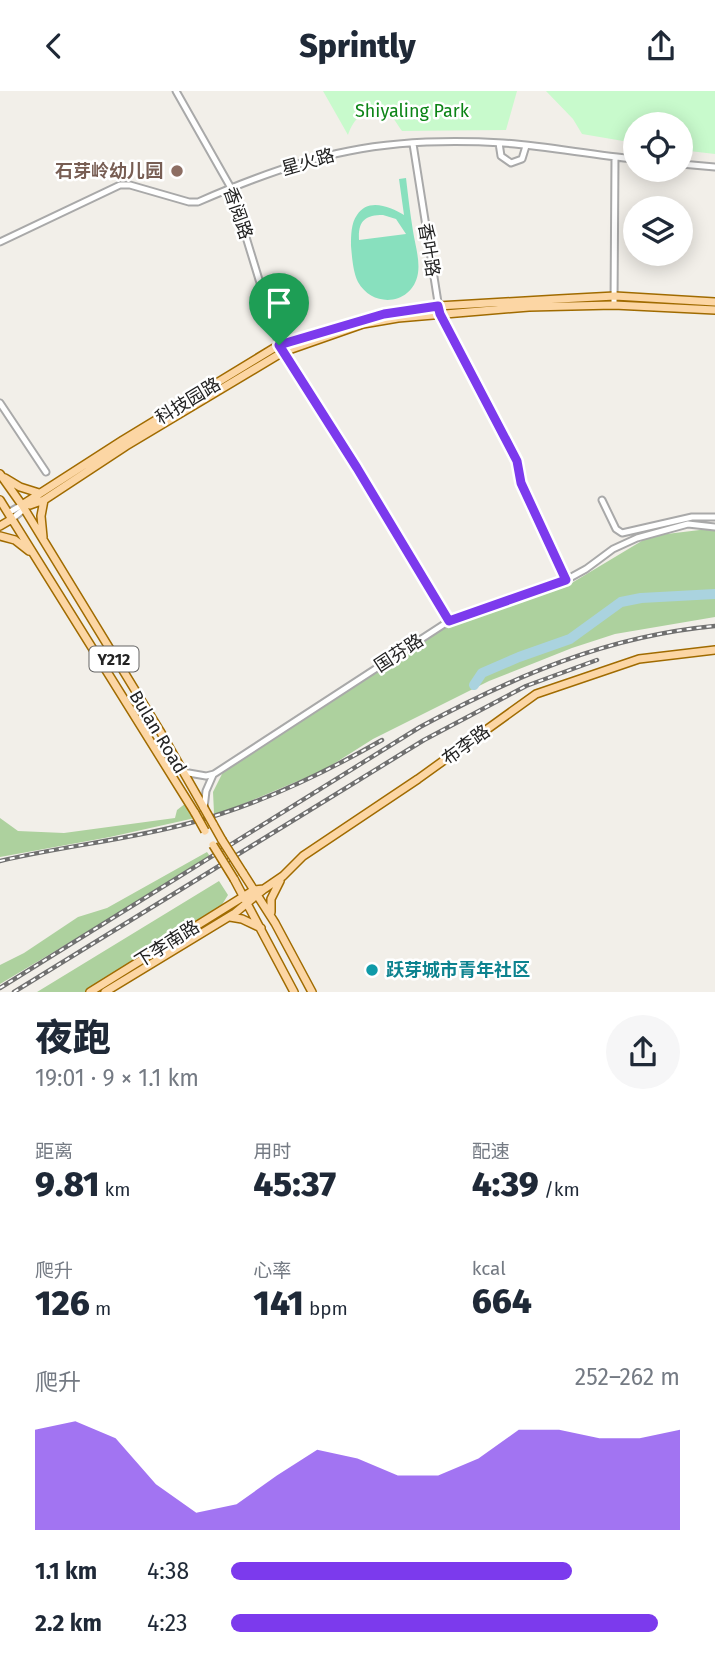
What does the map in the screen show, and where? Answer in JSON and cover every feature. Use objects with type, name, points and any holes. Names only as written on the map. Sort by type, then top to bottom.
[{"type":"main road","name":"科技园路","points":[[615,300],[715,310]]},
{"type":"main road","name":"科技园路","points":[[23,507],[126,446],[281,348],[363,324],[439,310],[530,307],[615,300],[715,302]]},
{"type":"main road","points":[[0,475],[41,496],[43,541],[28,545]]},
{"type":"main road","name":"Bulan Road","points":[[0,475],[23,507],[222,840],[271,916],[312,992]]},
{"type":"main road","name":"Bulan Road","points":[[0,501],[6,516],[28,545],[195,813],[262,928],[294,992]]},
{"type":"main road","points":[[0,526],[6,516]]},
{"type":"main road","points":[[0,535],[21,543],[38,561]]},
{"type":"main road","name":"布李路","points":[[246,900],[283,876],[303,856],[418,779],[536,694],[639,659],[715,650]]},
{"type":"main road","points":[[271,916],[271,899],[283,876]]},
{"type":"main road","name":"下李南路","points":[[105,992],[229,917],[246,900]]},
{"type":"main road","name":"下李南路","points":[[90,992],[246,900]]},
{"type":"main road","points":[[229,917],[248,921],[262,928]]},
{"type":"street","name":"香阅路","points":[[176,91],[231,188],[281,348],[449,621]]},
{"type":"street","name":"星火路","points":[[0,242],[120,185],[130,185],[188,202],[198,202],[285,168],[346,151],[462,142],[499,143],[623,158]]},
{"type":"street","points":[[499,143],[501,156],[511,163],[522,159],[526,146]]},
{"type":"street","name":"香叶路","points":[[413,144],[439,310],[517,461],[521,483],[566,580]]},
{"type":"street","points":[[615,157],[615,300]]},
{"type":"street","points":[[693,165],[715,167]]},
{"type":"street","points":[[0,403],[46,472]]},
{"type":"street","points":[[602,500],[616,529],[622,533],[692,517],[715,517]]},
{"type":"street","name":"科技园路","points":[[6,516],[23,507]]},
{"type":"street","name":"国芬路","points":[[214,774],[449,621],[566,580],[613,549],[637,538],[688,524],[715,527]]},
{"type":"street","points":[[183,772],[206,776],[214,774]]},
{"type":"street","points":[[204,808],[205,791],[214,774]]},
{"type":"green space","name":"Shiyaling Park","points":[[323,91],[517,91],[506,130],[402,131],[388,112],[376,108],[360,115],[348,135]]},
{"type":"green space","points":[[546,91],[715,91],[715,154],[693,151],[693,112],[623,112],[623,141],[582,134],[573,119]]},
{"type":"green space","points":[[406,178],[418,273],[409,292],[392,300],[373,296],[358,282],[351,246],[354,222],[367,206],[380,205],[404,215],[399,179]],"holes":[[[383,215],[396,219],[406,234],[359,240],[361,224],[367,218]]]},
{"type":"green space","points":[[715,530],[715,617],[615,634],[572,648],[489,681],[373,739],[324,770],[217,815],[214,813],[213,792],[223,772],[446,627],[565,587],[650,536]]},
{"type":"green space","points":[[186,803],[195,818],[0,857],[0,818],[18,831],[64,833],[175,818],[177,810]]},
{"type":"green space","points":[[207,852],[211,858],[0,984],[0,965],[24,953],[78,917],[107,908]]},
{"type":"green space","points":[[219,881],[228,895],[218,911],[85,992],[37,992]]},
{"type":"waterway","points":[[474,685],[482,673],[570,639],[621,602],[641,598],[715,594]]},
{"type":"railway","points":[[0,988],[420,727],[456,708],[527,675],[599,649],[675,631],[715,626]]},
{"type":"railway","points":[[14,992],[424,740],[526,686],[597,660]]},
{"type":"railway","points":[[0,861],[143,834],[215,816],[289,788],[382,740]]},
{"type":"place","name":"石芽岭幼儿园","points":[[177,171]]},
{"type":"place","name":"跃芽城市青年社区","points":[[372,970]]},
{"type":"route","points":[[438,306],[517,461],[521,483],[534,515],[566,580],[449,621],[279,345],[354,321],[438,306]]}]
